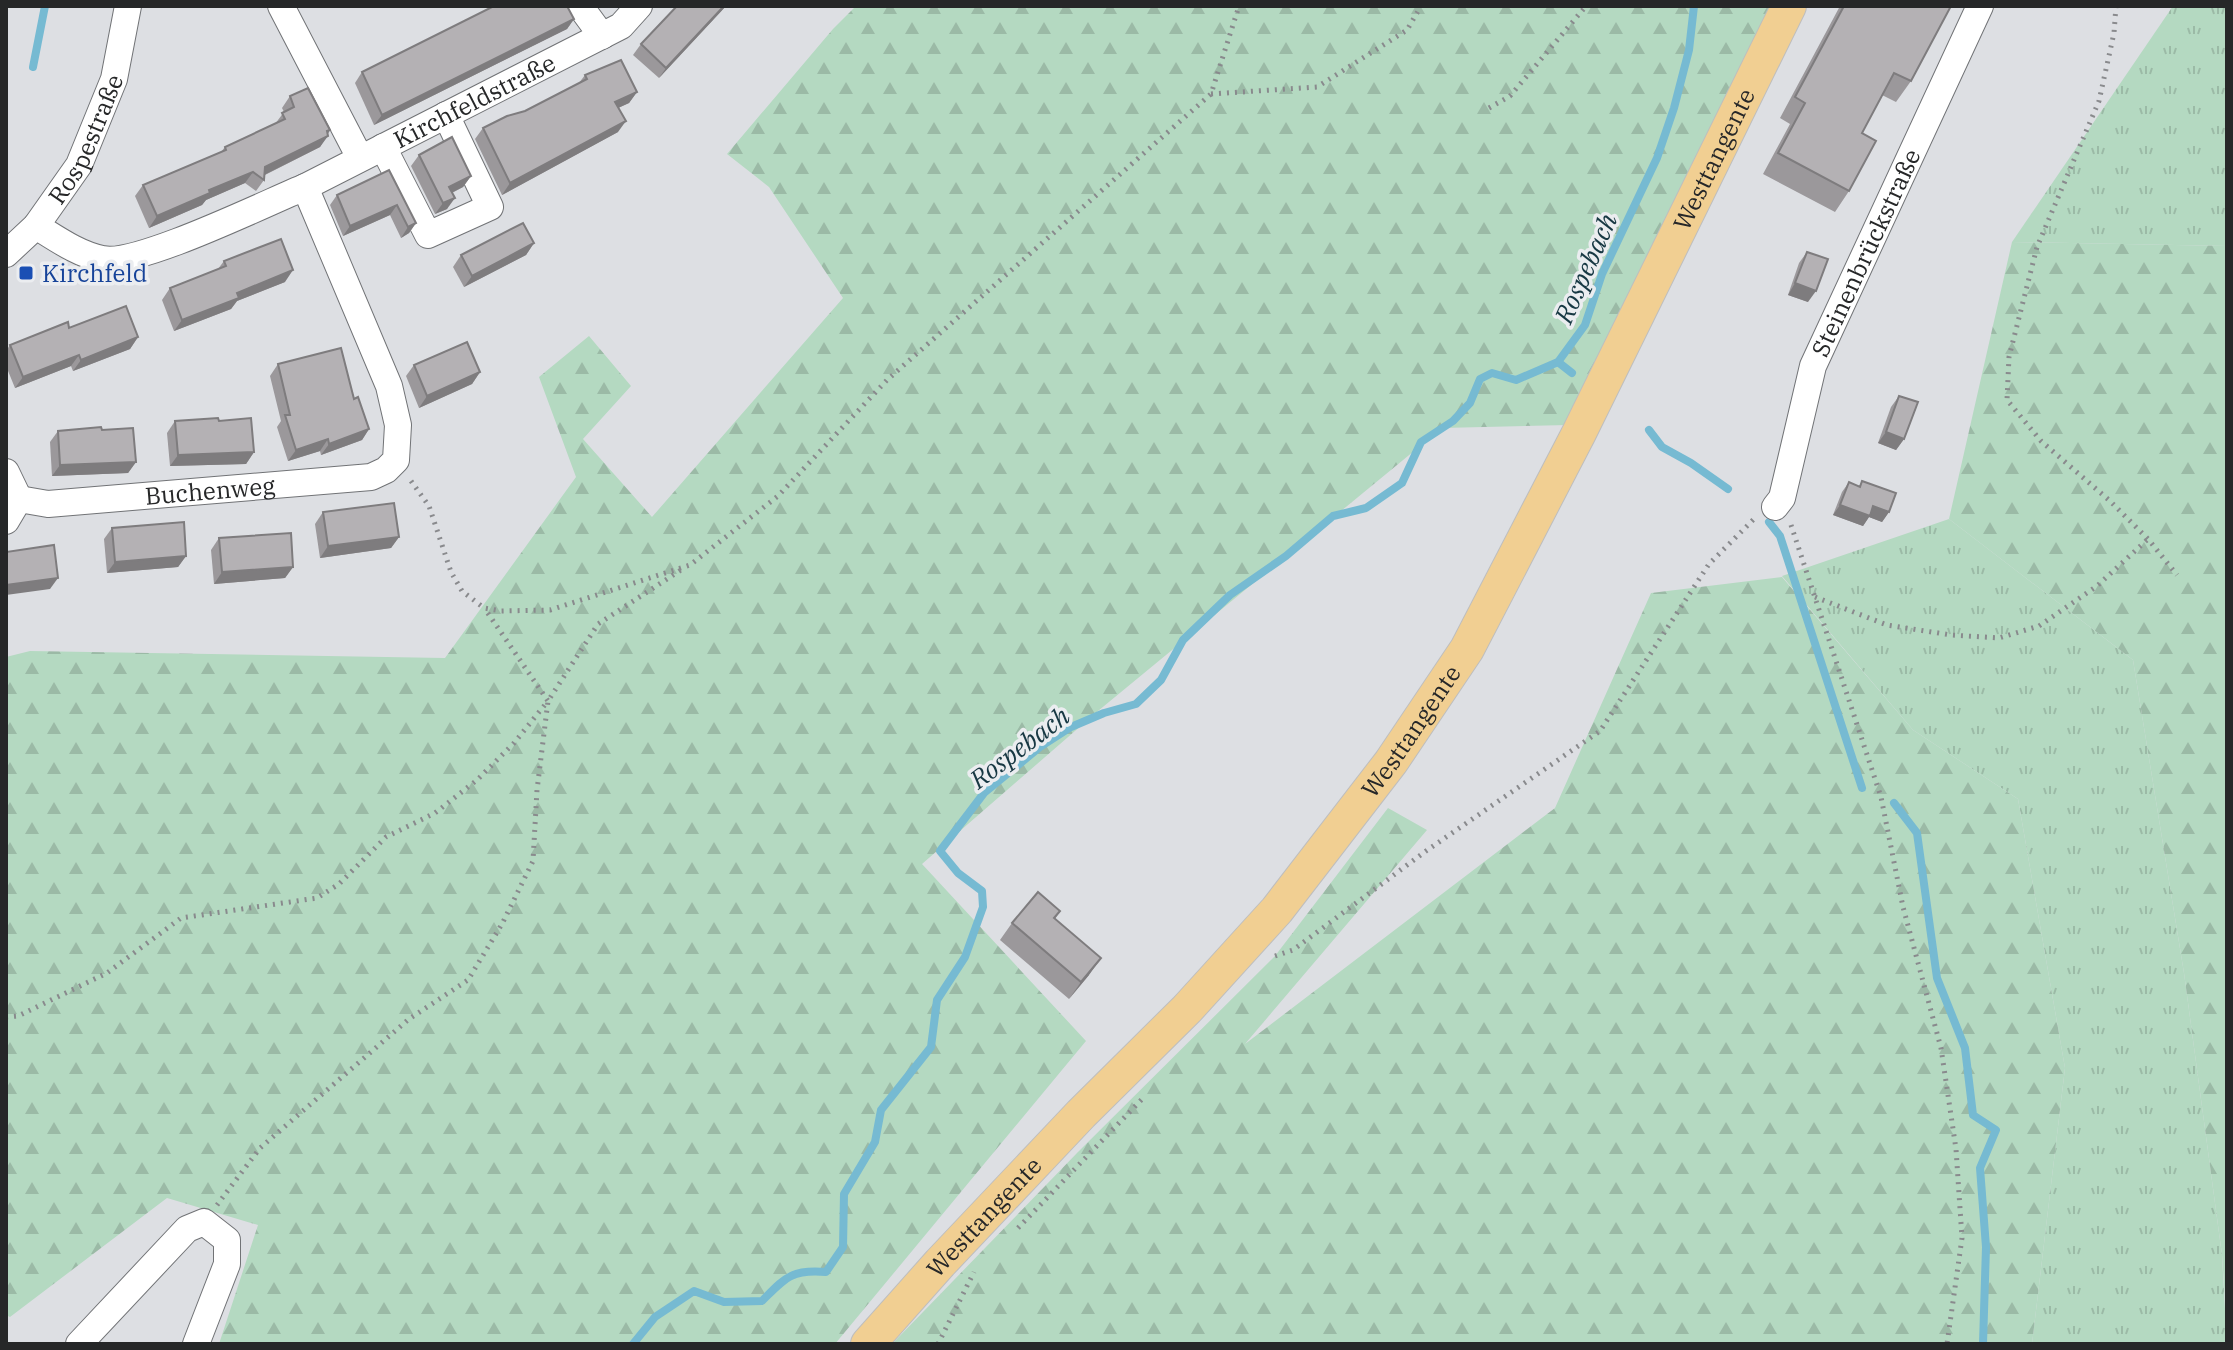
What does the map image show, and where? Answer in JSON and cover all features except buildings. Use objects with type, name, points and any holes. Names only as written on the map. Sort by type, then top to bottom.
[{"type":"main road","name":"Westtangente","points":[[868,1344],[978,1223],[1253,937],[1371,791],[1467,649],[1579,433],[1789,6]]},
{"type":"street","name":"Rospestraße","points":[[6,254],[36,226],[79,165],[114,79],[128,6]]},
{"type":"street","points":[[281,6],[371,153],[428,235],[490,207],[446,115]]},
{"type":"street","points":[[580,6],[602,36]]},
{"type":"street","name":"Kirchfeldstraße","points":[[36,226],[71,247],[105,260],[140,256],[305,187],[621,26],[639,6]]},
{"type":"street","name":"Steinenbrückstraße","points":[[1778,502],[1813,366],[1980,6]]},
{"type":"street","points":[[305,187],[389,386],[398,425],[396,460]]},
{"type":"street","name":"Buchenweg","points":[[6,472],[13,510],[48,504],[371,477],[386,470],[396,460]]},
{"type":"street","points":[[79,1344],[187,1229],[204,1222],[227,1240],[227,1264],[196,1344]]},
{"type":"path","points":[[6,1017],[18,1016],[107,973],[181,918],[317,898],[339,884],[386,837],[435,813],[477,780],[514,743],[548,701],[598,624],[690,565],[778,496],[887,380],[1211,94],[1239,6]]},
{"type":"path","points":[[1211,94],[1317,87],[1407,30],[1421,6]]},
{"type":"path","points":[[1489,108],[1510,96],[1586,6]]},
{"type":"path","points":[[2116,6],[2114,33],[2099,101],[2037,247],[2009,357],[2007,400],[2041,441],[2148,539],[2177,575]]},
{"type":"path","points":[[204,1222],[260,1148],[409,1019],[468,980],[502,924],[533,861],[537,790],[548,701],[484,608],[462,591],[451,572],[429,506],[396,460]]},
{"type":"path","points":[[1253,937],[1275,956],[1293,950],[1426,851],[1600,731],[1709,564],[1753,518],[1778,502],[1814,596],[1881,797],[1903,907],[1941,1048],[1956,1149],[1962,1238],[1947,1344]]},
{"type":"path","points":[[1814,596],[1887,625],[1951,635],[1999,638],[2039,626],[2097,586],[2148,539]]},
{"type":"path","points":[[484,608],[501,611],[550,610],[690,565]]},
{"type":"path","points":[[938,1344],[974,1273],[978,1223]]},
{"type":"green space","points":[[856,6],[1780,6],[1568,425],[1442,428],[1098,711],[922,864],[1086,1041],[835,1344],[219,1344],[258,1225],[167,1198],[10,1317],[6,1315],[6,657],[30,651],[445,658],[576,477],[539,377],[589,336],[631,386],[583,439],[652,517],[843,298],[769,187],[727,154]]},
{"type":"green space","points":[[2173,6],[2227,6],[2227,246],[2012,242]]},
{"type":"green space","points":[[2012,242],[2227,246],[2227,1329],[2222,1255],[2184,973],[2133,660],[1949,519]]},
{"type":"green space","points":[[1949,519],[2133,660],[2184,973],[2222,1255],[2227,1344],[2032,1344],[2065,1068],[2018,799],[1913,730],[1782,576]]},
{"type":"green space","points":[[1782,577],[1913,730],[2018,799],[2065,1068],[2032,1344],[892,1344],[1077,1153],[1275,956],[1388,808],[1427,830],[1245,1044],[1555,808],[1651,593]]},
{"type":"waterway","points":[[33,67],[45,6]]},
{"type":"waterway","name":"Rospebach","points":[[633,1344],[655,1317],[694,1291],[724,1302],[762,1301],[777,1286],[796,1274],[826,1272],[843,1247],[844,1194],[875,1142],[881,1110],[931,1047],[937,1000],[965,957],[983,907],[982,891],[958,873],[940,851],[984,793],[1040,747],[1071,727],[1136,704],[1161,680],[1183,640],[1230,595],[1286,556],[1333,516],[1366,508],[1402,483],[1421,442],[1453,421],[1470,403],[1480,379],[1492,373],[1516,380],[1558,362],[1585,325],[1602,274],[1657,158],[1689,50],[1694,6]]},
{"type":"waterway","points":[[1558,362],[1572,373]]},
{"type":"waterway","points":[[1649,430],[1662,447],[1728,489]]},
{"type":"waterway","points":[[1769,522],[1780,536],[1862,788]]},
{"type":"waterway","points":[[1894,803],[1917,833],[1937,978],[1965,1048],[1973,1115],[1996,1130],[1980,1168],[1986,1247],[1983,1344]]},
{"type":"place","name":"Kirchfeld","points":[[26,273]]}]
